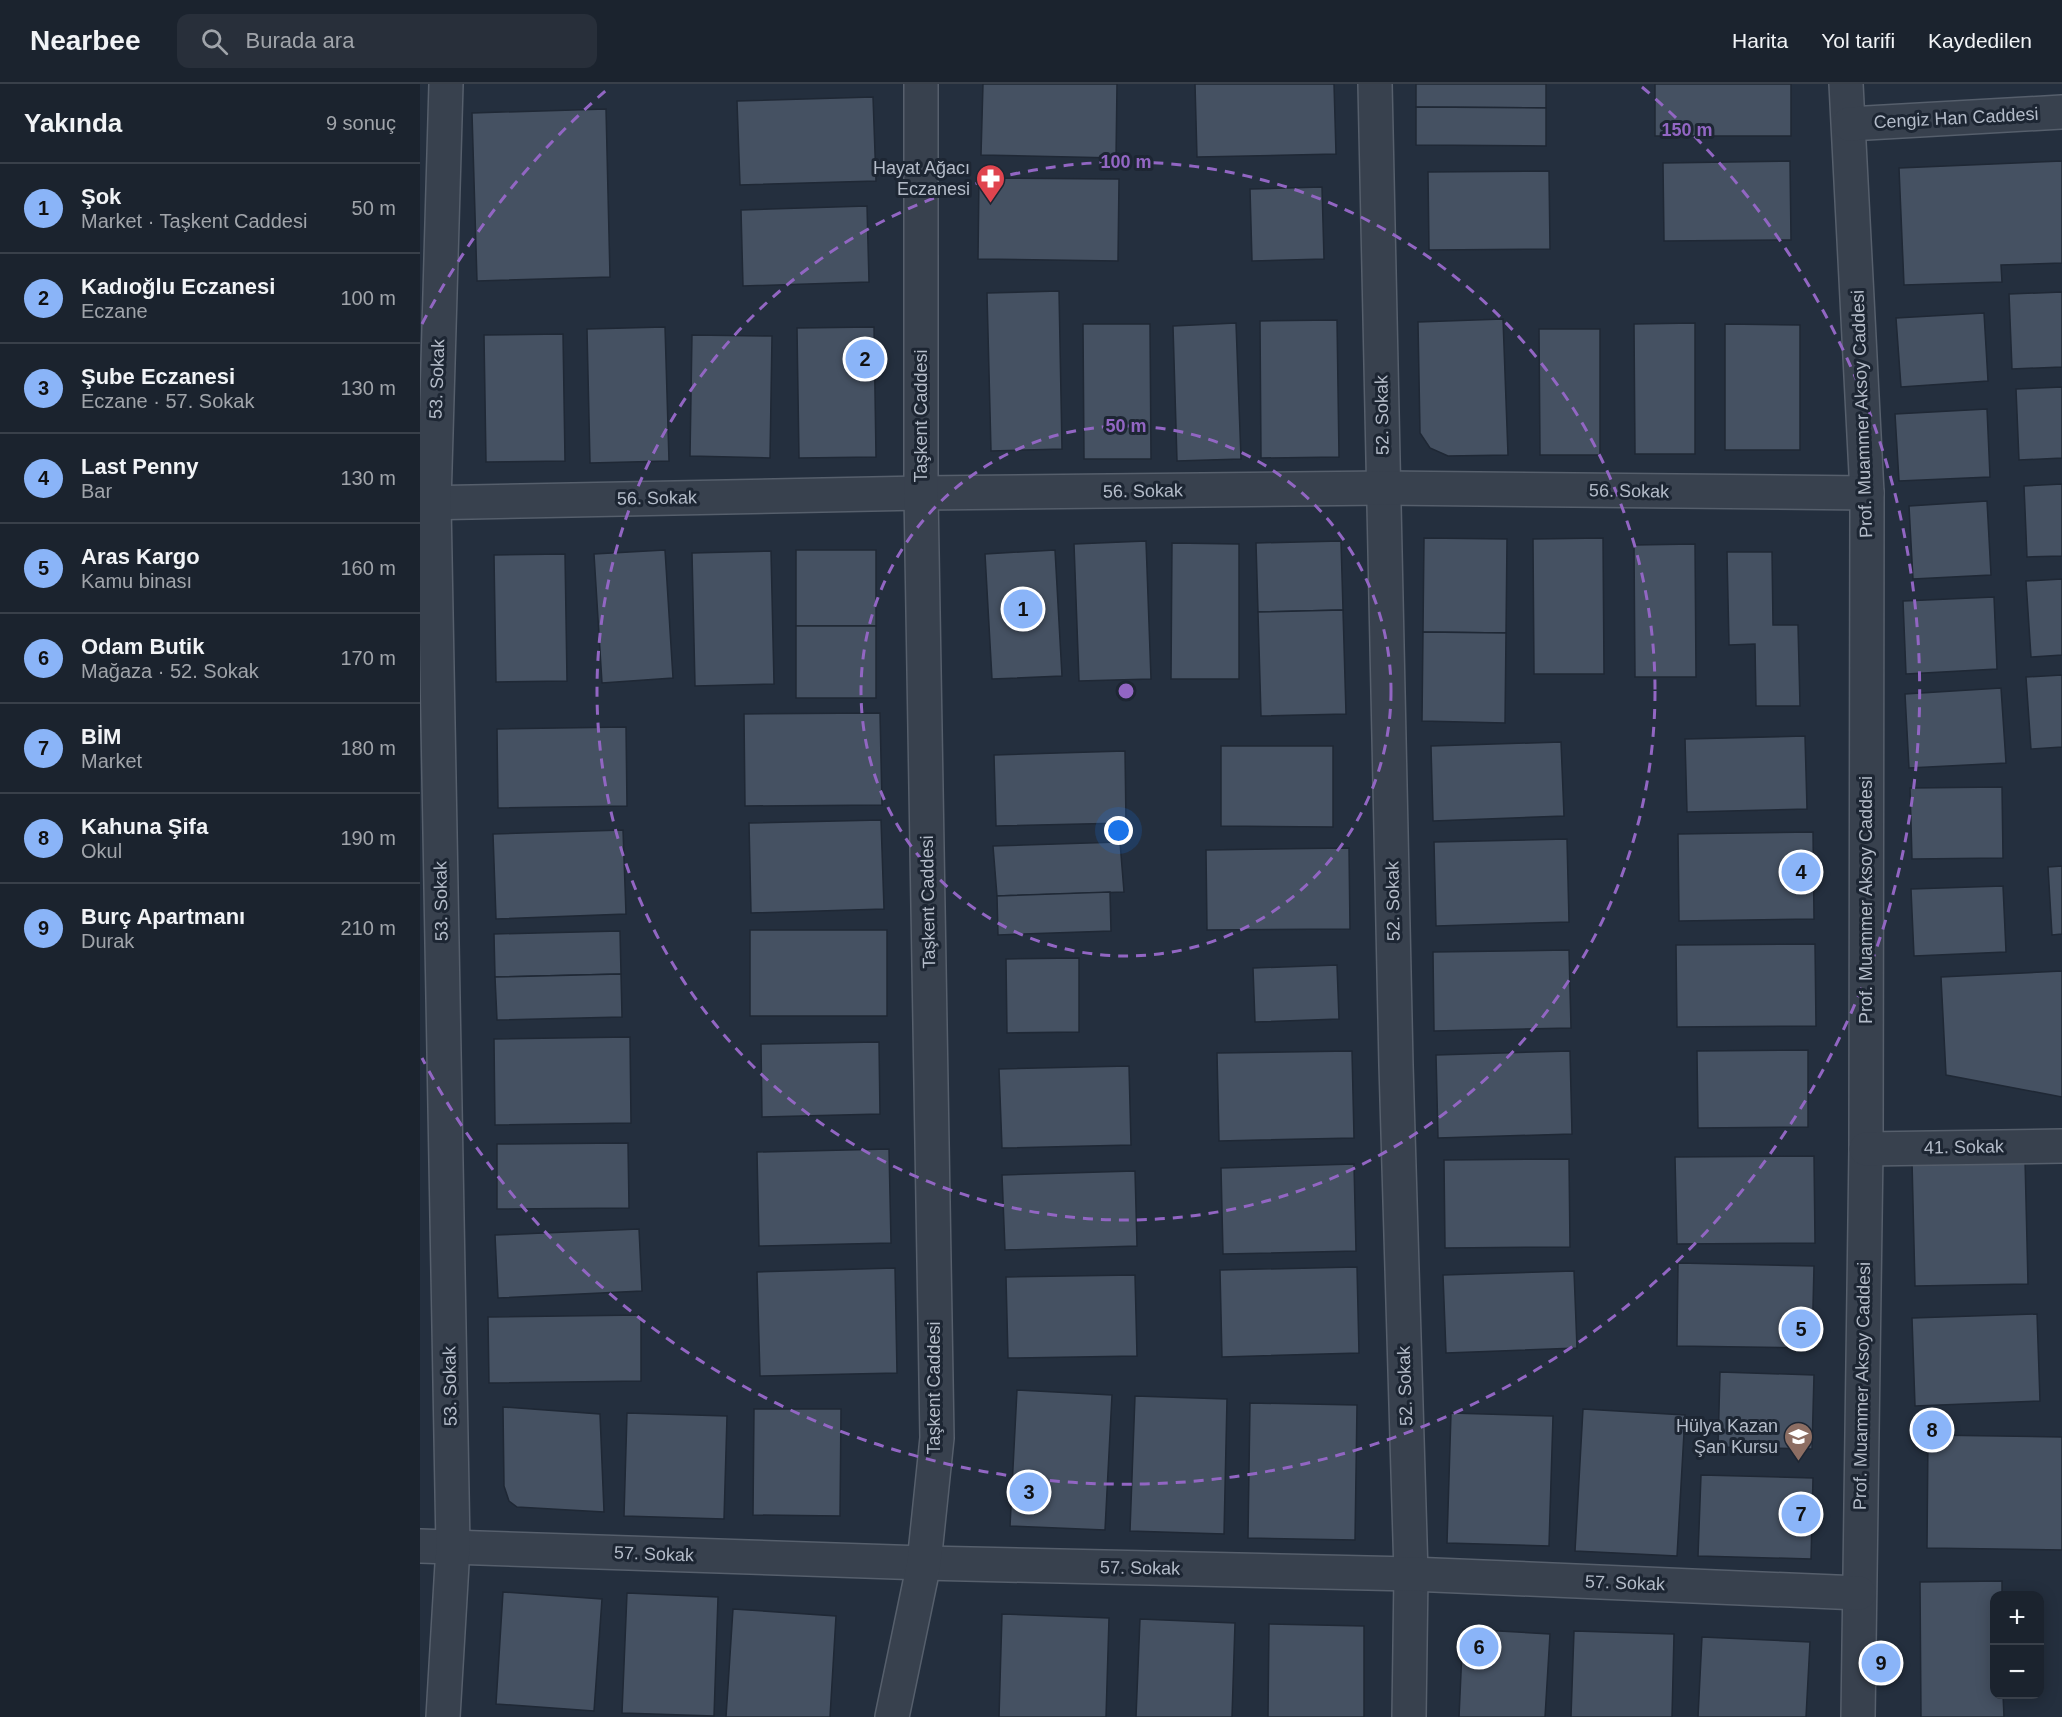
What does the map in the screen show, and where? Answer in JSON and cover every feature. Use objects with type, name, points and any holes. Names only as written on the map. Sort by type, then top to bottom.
[{"type":"street","name":"53. Sokak","points":[[443,1717],[453,1547],[427,503],[446,84]]},
{"type":"street","name":"Taşkent Caddesi","points":[[892,1717],[924,1563],[937,1438],[921,493],[921,84]]},
{"type":"street","name":"52. Sokak","points":[[1375,84],[1396,1065],[1411,1574],[1409,1717]]},
{"type":"street","name":"Prof. Muammer Aksoy Caddesi","points":[[1846,84],[1867,493],[1866,1149],[1858,1717]]},
{"type":"street","name":"Cengiz Han Caddesi","points":[[1849,124],[2062,112]]},
{"type":"street","name":"56. Sokak","points":[[427,503],[921,493],[1384,489],[1867,493]]},
{"type":"street","name":"41. Sokak","points":[[1866,1149],[2062,1146]]},
{"type":"street","name":"57. Sokak","points":[[420,1546],[924,1563],[1411,1574],[1859,1593]]},
{"type":"building","points":[[983,84],[1117,84],[1116,158],[981,155]]},
{"type":"building","points":[[1195,84],[1334,84],[1336,154],[1197,157]]},
{"type":"building","points":[[1416,84],[1546,84],[1546,108],[1416,107]]},
{"type":"building","points":[[1655,84],[1791,84],[1791,136],[1655,136]]},
{"type":"building","points":[[873,97],[876,181],[740,185],[737,101]]},
{"type":"building","points":[[1416,107],[1546,108],[1546,146],[1416,145]]},
{"type":"building","points":[[606,109],[610,277],[477,281],[472,113]]},
{"type":"building","points":[[1790,161],[1791,240],[1664,241],[1663,163]]},
{"type":"building","points":[[2062,161],[2062,263],[2001,265],[2002,282],[1904,285],[1899,168]]},
{"type":"building","points":[[1549,171],[1550,249],[1429,250],[1428,172]]},
{"type":"building","points":[[979,178],[1119,179],[1118,261],[978,259]]},
{"type":"building","points":[[1322,187],[1324,259],[1252,261],[1250,189]]},
{"type":"building","points":[[867,206],[869,282],[743,286],[741,210]]},
{"type":"building","points":[[1059,291],[1062,449],[991,451],[987,293]]},
{"type":"building","points":[[2062,292],[2062,367],[2012,369],[2009,294]]},
{"type":"building","points":[[1984,313],[1988,381],[1901,387],[1896,318]]},
{"type":"building","points":[[1503,319],[1508,455],[1448,456],[1430,448],[1420,433],[1418,322]]},
{"type":"building","points":[[1337,320],[1339,457],[1261,458],[1260,321]]},
{"type":"building","points":[[1236,323],[1241,459],[1177,461],[1173,326]]},
{"type":"building","points":[[1695,323],[1695,454],[1635,454],[1634,324]]},
{"type":"building","points":[[1083,324],[1150,324],[1151,459],[1084,459]]},
{"type":"building","points":[[1725,324],[1800,325],[1800,450],[1725,450]]},
{"type":"building","points":[[665,327],[669,461],[590,463],[587,329]]},
{"type":"building","points":[[874,327],[876,457],[799,458],[797,328]]},
{"type":"building","points":[[1539,329],[1600,329],[1600,455],[1540,455]]},
{"type":"building","points":[[563,334],[565,461],[486,462],[484,335]]},
{"type":"building","points":[[692,335],[772,336],[770,458],[690,456]]},
{"type":"building","points":[[2062,387],[2062,458],[2019,460],[2016,389]]},
{"type":"building","points":[[1987,409],[1990,477],[1899,481],[1895,414]]},
{"type":"building","points":[[2062,484],[2062,556],[2027,557],[2024,486]]},
{"type":"building","points":[[1987,501],[1991,575],[1913,579],[1909,506]]},
{"type":"building","points":[[1424,538],[1507,539],[1506,633],[1423,632]]},
{"type":"building","points":[[1603,538],[1604,674],[1534,674],[1533,539]]},
{"type":"building","points":[[1146,541],[1151,679],[1079,681],[1074,544]]},
{"type":"building","points":[[1341,541],[1343,610],[1258,612],[1256,543]]},
{"type":"building","points":[[1172,543],[1239,544],[1239,679],[1171,679]]},
{"type":"building","points":[[1695,544],[1696,677],[1635,677],[1634,545]]},
{"type":"building","points":[[665,550],[673,678],[602,683],[594,554]]},
{"type":"building","points":[[796,550],[876,550],[876,626],[796,626]]},
{"type":"building","points":[[1055,550],[1062,676],[992,679],[985,554]]},
{"type":"building","points":[[771,551],[774,684],[695,686],[692,553]]},
{"type":"building","points":[[1727,552],[1772,552],[1773,625],[1798,625],[1800,706],[1756,706],[1755,644],[1729,645]]},
{"type":"building","points":[[565,554],[567,681],[496,682],[494,555]]},
{"type":"building","points":[[2062,579],[2062,655],[2031,657],[2026,581]]},
{"type":"building","points":[[1994,597],[1997,669],[1906,674],[1903,601]]},
{"type":"building","points":[[1343,610],[1346,714],[1261,716],[1258,612]]},
{"type":"building","points":[[796,626],[876,626],[876,698],[796,698]]},
{"type":"building","points":[[1423,632],[1506,633],[1505,723],[1422,721]]},
{"type":"building","points":[[2062,675],[2062,747],[2031,749],[2026,677]]},
{"type":"building","points":[[2001,688],[2006,763],[1909,768],[1905,694]]},
{"type":"building","points":[[880,713],[882,805],[745,806],[744,714]]},
{"type":"building","points":[[626,727],[627,806],[498,808],[497,729]]},
{"type":"building","points":[[1805,736],[1807,809],[1687,812],[1685,739]]},
{"type":"building","points":[[1561,742],[1564,816],[1433,821],[1431,746]]},
{"type":"building","points":[[1221,746],[1333,746],[1333,827],[1221,826]]},
{"type":"building","points":[[1125,751],[1126,823],[996,826],[994,755]]},
{"type":"building","points":[[2002,787],[2003,858],[1912,859],[1910,788]]},
{"type":"building","points":[[881,820],[884,909],[751,913],[749,823]]},
{"type":"building","points":[[623,830],[626,914],[496,919],[493,834]]},
{"type":"building","points":[[1813,832],[1814,919],[1679,921],[1678,834]]},
{"type":"building","points":[[1567,839],[1569,922],[1436,926],[1434,842]]},
{"type":"building","points":[[1120,842],[1124,892],[997,896],[993,846]]},
{"type":"building","points":[[1349,848],[1350,929],[1207,930],[1206,850]]},
{"type":"building","points":[[2062,866],[2062,934],[2052,935],[2048,867]]},
{"type":"building","points":[[2003,886],[2006,952],[1914,956],[1911,889]]},
{"type":"building","points":[[1110,892],[1111,931],[998,935],[997,896]]},
{"type":"building","points":[[750,930],[887,930],[887,1016],[750,1016]]},
{"type":"building","points":[[620,931],[621,974],[495,977],[494,934]]},
{"type":"building","points":[[1815,944],[1816,1026],[1677,1027],[1676,945]]},
{"type":"building","points":[[1569,950],[1571,1028],[1434,1031],[1433,952]]},
{"type":"building","points":[[1079,958],[1079,1032],[1007,1033],[1006,959]]},
{"type":"building","points":[[1337,965],[1339,1019],[1255,1022],[1253,968]]},
{"type":"building","points":[[2062,971],[2062,1097],[1946,1075],[1941,977]]},
{"type":"building","points":[[621,974],[622,1017],[497,1020],[495,977]]},
{"type":"building","points":[[630,1037],[631,1123],[495,1125],[494,1039]]},
{"type":"building","points":[[879,1042],[880,1114],[762,1117],[761,1044]]},
{"type":"building","points":[[1808,1050],[1808,1127],[1698,1128],[1697,1051]]},
{"type":"building","points":[[1352,1051],[1354,1138],[1219,1141],[1217,1053]]},
{"type":"building","points":[[1570,1051],[1572,1134],[1438,1138],[1436,1055]]},
{"type":"building","points":[[1129,1066],[1131,1145],[1002,1148],[999,1069]]},
{"type":"building","points":[[628,1143],[629,1208],[497,1209],[497,1144]]},
{"type":"building","points":[[889,1149],[891,1243],[759,1246],[757,1152]]},
{"type":"building","points":[[1814,1156],[1815,1243],[1677,1244],[1675,1157]]},
{"type":"building","points":[[1569,1159],[1570,1247],[1445,1248],[1444,1160]]},
{"type":"building","points":[[2025,1159],[2028,1284],[1915,1286],[1912,1161]]},
{"type":"building","points":[[1354,1164],[1356,1251],[1223,1254],[1221,1168]]},
{"type":"building","points":[[1135,1171],[1137,1246],[1005,1250],[1002,1175]]},
{"type":"building","points":[[639,1229],[642,1291],[498,1298],[495,1235]]},
{"type":"building","points":[[1678,1263],[1814,1266],[1812,1348],[1677,1346]]},
{"type":"building","points":[[1357,1267],[1359,1353],[1222,1357],[1220,1270]]},
{"type":"building","points":[[895,1268],[897,1373],[760,1376],[757,1272]]},
{"type":"building","points":[[1574,1271],[1577,1348],[1446,1353],[1443,1275]]},
{"type":"building","points":[[1135,1275],[1137,1356],[1008,1358],[1006,1277]]},
{"type":"building","points":[[2037,1314],[2040,1401],[1915,1406],[1912,1318]]},
{"type":"building","points":[[641,1315],[641,1381],[489,1383],[488,1317]]},
{"type":"building","points":[[1720,1372],[1814,1375],[1812,1449],[1718,1447]]},
{"type":"building","points":[[1017,1390],[1112,1395],[1105,1530],[1010,1526]]},
{"type":"building","points":[[1135,1396],[1227,1399],[1224,1534],[1130,1531]]},
{"type":"building","points":[[1250,1403],[1357,1405],[1355,1540],[1248,1538]]},
{"type":"building","points":[[503,1407],[600,1414],[604,1512],[517,1507],[509,1501],[504,1486]]},
{"type":"building","points":[[754,1409],[841,1409],[840,1516],[753,1515]]},
{"type":"building","points":[[1583,1409],[1685,1415],[1677,1556],[1575,1551]]},
{"type":"building","points":[[627,1413],[727,1416],[724,1519],[624,1516]]},
{"type":"building","points":[[1451,1413],[1553,1416],[1549,1546],[1447,1543]]},
{"type":"building","points":[[1928,1435],[2062,1437],[2062,1550],[1927,1548]]},
{"type":"building","points":[[1701,1475],[1813,1478],[1811,1559],[1698,1556]]},
{"type":"building","points":[[2002,1581],[2002,1591],[1990,1591],[1990,1699],[2003,1699],[2004,1717],[1921,1717],[1920,1582]]},
{"type":"building","points":[[503,1592],[602,1599],[594,1711],[496,1704]]},
{"type":"building","points":[[627,1593],[718,1597],[714,1716],[622,1713]]},
{"type":"building","points":[[733,1609],[836,1616],[830,1717],[726,1717]]},
{"type":"building","points":[[1002,1614],[1109,1618],[1106,1717],[999,1717]]},
{"type":"building","points":[[1140,1619],[1235,1623],[1232,1717],[1136,1717]]},
{"type":"building","points":[[1269,1624],[1364,1626],[1364,1717],[1268,1717]]},
{"type":"building","points":[[1463,1629],[1550,1634],[1545,1717],[1459,1717]]},
{"type":"building","points":[[1574,1631],[1674,1634],[1672,1717],[1571,1717]]},
{"type":"building","points":[[1702,1637],[1810,1642],[1806,1717],[1698,1717]]},
{"type":"place","name":"Hayat Ağacı Eczanesi","points":[[991,204]]},
{"type":"place","name":"Kadıoğlu Eczanesi","points":[[865,359]]},
{"type":"place","name":"Şok","points":[[1023,609]]},
{"type":"place","name":"Last Penny","points":[[1801,872]]},
{"type":"place","name":"Aras Kargo","points":[[1801,1329]]},
{"type":"place","name":"Kahuna Şifa","points":[[1932,1430]]},
{"type":"place","name":"Hülya Kazan Şan Kursu","points":[[1799,1462]]},
{"type":"place","name":"Şube Eczanesi","points":[[1029,1492]]},
{"type":"place","name":"BİM","points":[[1801,1514]]},
{"type":"place","name":"Odam Butik","points":[[1479,1647]]},
{"type":"place","name":"Burç Apartmanı","points":[[1881,1663]]}]
